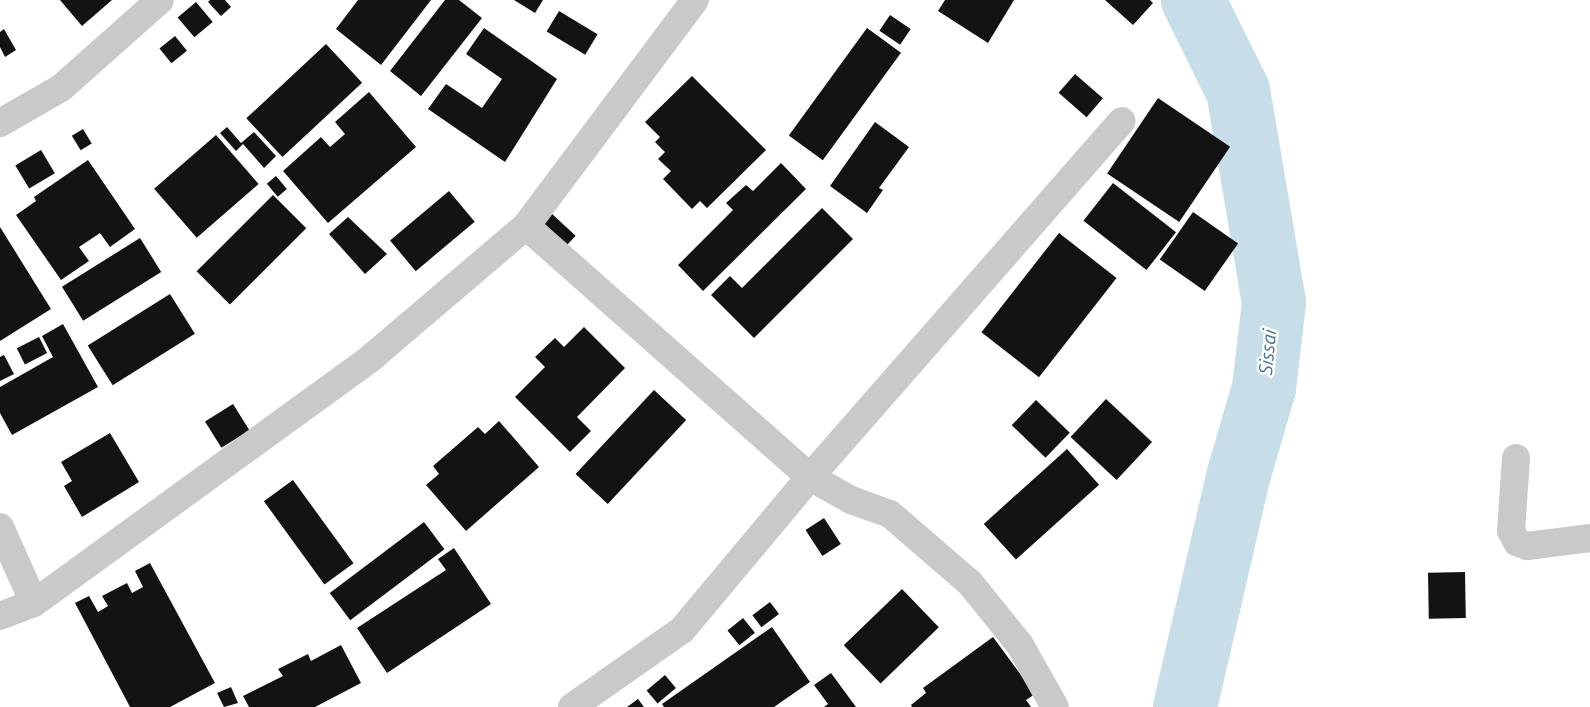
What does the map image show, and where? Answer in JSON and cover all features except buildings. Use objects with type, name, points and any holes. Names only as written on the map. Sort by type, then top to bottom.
[{"type":"street","points":[[0,123],[61,88],[160,0]]},
{"type":"street","points":[[0,616],[34,603],[372,357],[526,226],[695,0]]},
{"type":"street","points":[[572,707],[682,630],[810,477],[1122,121]]},
{"type":"street","points":[[526,226],[810,477],[851,500],[890,514],[970,583],[1020,645],[1055,707]]},
{"type":"street","points":[[1516,458],[1511,531],[1517,542],[1527,546],[1590,538]]},
{"type":"street","points":[[0,527],[34,603]]},
{"type":"waterway","name":"Sissai","points":[[1185,707],[1239,474],[1264,388],[1274,303],[1238,91],[1193,0]]}]
